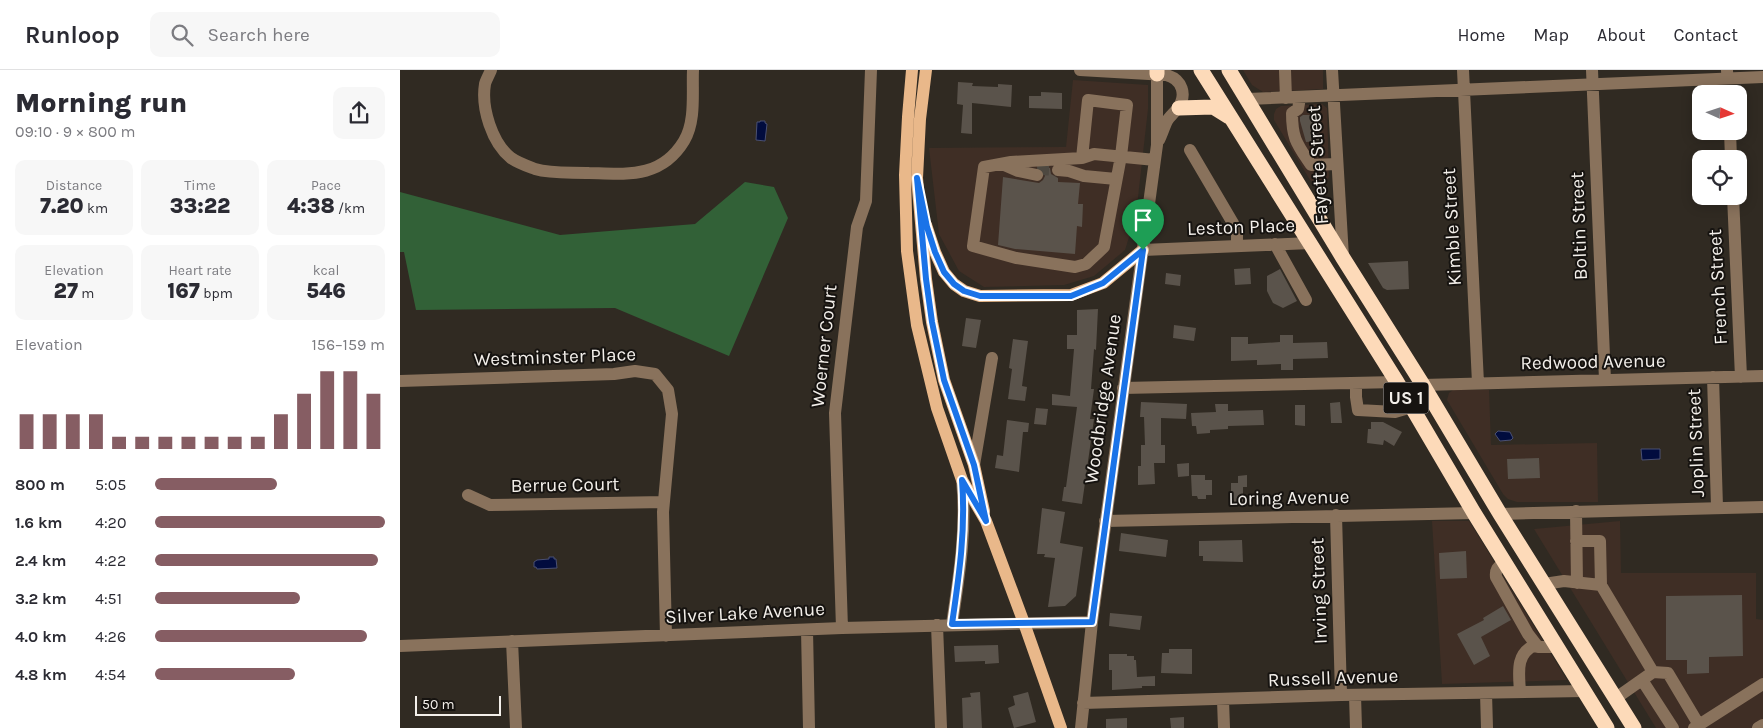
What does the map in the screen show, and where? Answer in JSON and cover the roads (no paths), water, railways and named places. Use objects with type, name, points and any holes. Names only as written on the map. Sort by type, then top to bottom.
[{"type":"highway","name":"US 1","points":[[1201,70],[1311,242],[1504,562],[1608,728]]},
{"type":"highway","name":"US 1","points":[[1229,70],[1500,514],[1634,728]]},
{"type":"highway","points":[[1179,108],[1213,108],[1232,119]]},
{"type":"main road","points":[[906,70],[908,117]]},
{"type":"main road","points":[[912,70],[906,175],[908,250],[917,325],[937,408],[962,480],[986,521]]},
{"type":"main road","points":[[926,70],[920,119],[917,178],[926,279],[932,322],[944,380],[974,465],[986,521],[1061,728]]},
{"type":"main road","points":[[917,178],[927,227],[935,252],[944,272],[954,284],[964,291],[980,296],[1071,296],[1103,283],[1143,250]]},
{"type":"street","points":[[491,70],[485,84],[485,105],[490,127],[499,144],[510,157],[538,170],[632,174],[646,172],[659,167],[669,159],[684,141],[689,130],[691,118],[693,70]]},
{"type":"street","name":"Woerner Court","points":[[842,628],[835,413],[857,227],[866,201],[871,70]]},
{"type":"street","points":[[1080,70],[1157,72],[1173,76],[1179,81],[1182,88],[1179,108],[1168,120],[1157,145]]},
{"type":"street","points":[[1285,70],[1286,98]]},
{"type":"street","name":"Fayette Street","points":[[1332,70],[1343,258]]},
{"type":"street","name":"Kimble Street","points":[[1463,70],[1478,383]]},
{"type":"street","name":"Boltin Street","points":[[1592,70],[1605,380]]},
{"type":"street","name":"Woodbridge Avenue","points":[[1081,728],[1105,521],[1157,145],[1157,72]]},
{"type":"street","points":[[1248,99],[1592,86],[1728,75],[1763,77]]},
{"type":"street","points":[[1300,98],[1298,109],[1292,113],[1292,128],[1295,142],[1311,165]]},
{"type":"street","points":[[1082,158],[1088,100],[1127,105],[1121,156],[1104,247],[1086,264],[1075,267],[1016,258],[973,246],[984,167],[1047,159],[1082,158],[1094,154],[1121,156],[1155,160]]},
{"type":"street","points":[[1190,150],[1238,230],[1237,246]]},
{"type":"street","points":[[1002,164],[1018,171],[1037,172]]},
{"type":"street","points":[[1288,168],[1337,164]]},
{"type":"street","points":[[1058,174],[1069,171],[1084,176],[1116,179]]},
{"type":"street","name":"French Street","points":[[1733,205],[1741,377]]},
{"type":"street","name":"Leston Place","points":[[1143,250],[1311,242]]},
{"type":"street","points":[[1275,244],[1306,300]]},
{"type":"street","points":[[974,465],[992,358]]},
{"type":"street","name":"Westminster Place","points":[[400,381],[614,374],[635,371],[655,374],[668,390],[672,414],[664,502],[666,636]]},
{"type":"street","name":"Redwood Avenue","points":[[1423,385],[1763,376]]},
{"type":"street","name":"Joplin Street","points":[[1713,377],[1717,507]]},
{"type":"street","points":[[1123,388],[1397,382]]},
{"type":"street","points":[[1356,383],[1358,410],[1395,412],[1412,407]]},
{"type":"street","points":[[952,624],[964,536],[962,480]]},
{"type":"street","name":"Berrue Court","points":[[468,495],[490,505],[664,502]]},
{"type":"street","points":[[1500,514],[1763,507]]},
{"type":"street","points":[[1576,511],[1577,583]]},
{"type":"street","name":"Loring Avenue","points":[[1105,521],[1474,512]]},
{"type":"street","name":"Irving Street","points":[[1336,515],[1341,695]]},
{"type":"street","points":[[1576,541],[1600,541],[1601,585],[1653,672]]},
{"type":"street","points":[[1504,562],[1495,572],[1508,601],[1535,645],[1542,648],[1556,647]]},
{"type":"street","points":[[1544,584],[1564,581],[1601,585]]},
{"type":"street","name":"Silver Lake Avenue","points":[[400,646],[952,624],[1092,622]]},
{"type":"street","points":[[937,625],[941,728]]},
{"type":"street","points":[[807,630],[810,728]]},
{"type":"street","points":[[512,641],[516,728]]},
{"type":"street","points":[[1520,692],[1520,658],[1525,651],[1535,645]]},
{"type":"street","points":[[1616,698],[1653,672],[1668,673],[1697,727],[1763,684]]},
{"type":"street","points":[[1642,680],[1673,728]]},
{"type":"street","name":"Russell Avenue","points":[[1083,703],[1341,695],[1584,691]]},
{"type":"street","points":[[1486,694],[1487,728]]},
{"type":"street","points":[[1355,695],[1356,728]]},
{"type":"street","points":[[1223,700],[1224,728]]},
{"type":"street","points":[[1758,728],[1763,726]]},
{"type":"tunnel","points":[[1037,169],[1058,170]]}]
